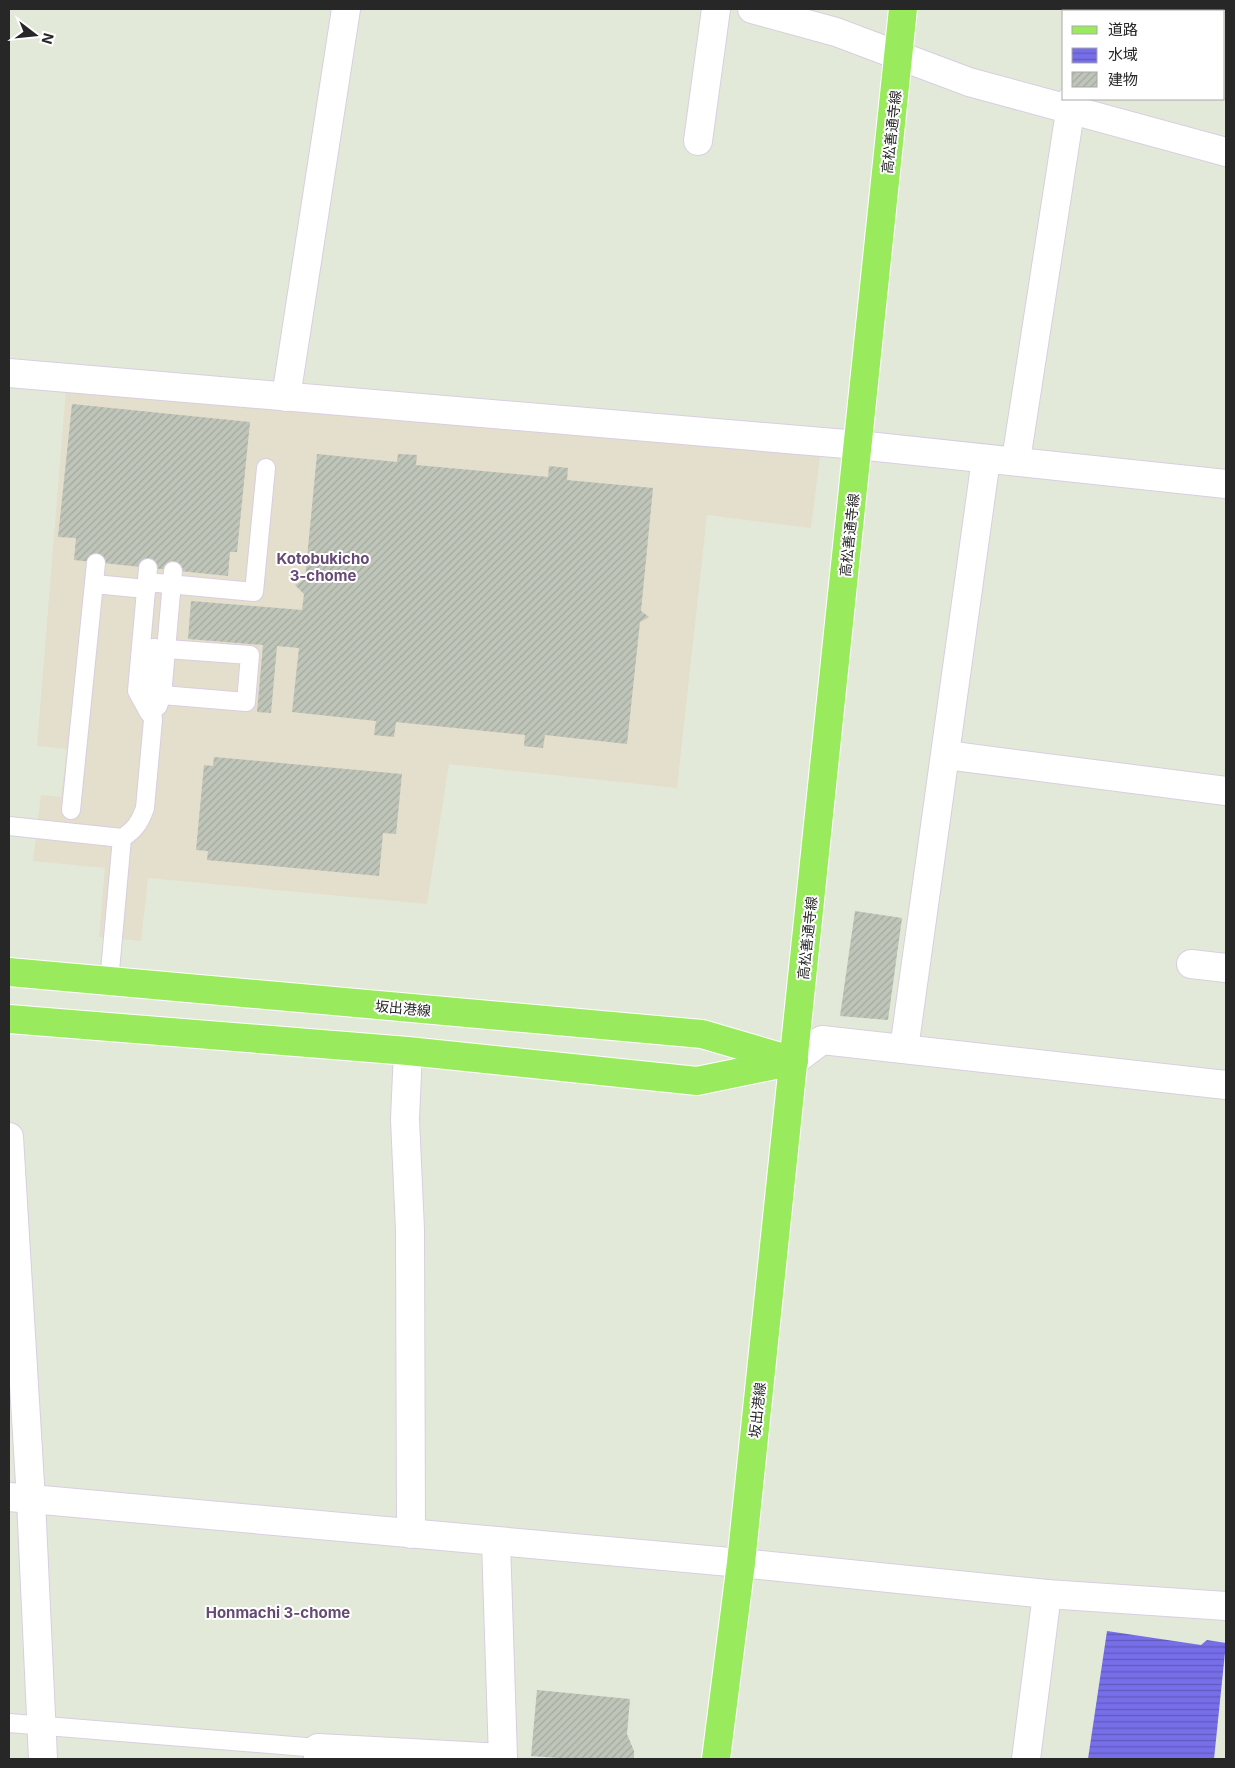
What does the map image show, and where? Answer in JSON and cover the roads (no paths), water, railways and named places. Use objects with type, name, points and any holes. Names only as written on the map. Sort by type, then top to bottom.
[{"type":"main road","name":"高松善通寺線","points":[[794,1061],[903,9]]},
{"type":"main road","name":"坂出港線","points":[[9,972],[702,1034],[794,1061],[741,1563],[716,1759]]},
{"type":"main road","points":[[9,1019],[408,1050],[697,1081],[794,1061]]},
{"type":"street","points":[[286,397],[346,9]]},
{"type":"street","points":[[698,141],[716,9]]},
{"type":"street","points":[[752,9],[836,32],[969,82],[1071,105],[1226,152]]},
{"type":"street","points":[[1016,460],[1071,105]]},
{"type":"street","points":[[9,373],[858,445],[986,459],[1016,460],[1226,484]]},
{"type":"street","points":[[904,1049],[986,459]]},
{"type":"street","points":[[946,754],[1226,791]]},
{"type":"street","points":[[1191,964],[1226,968]]},
{"type":"street","points":[[794,1061],[822,1040],[1226,1085]]},
{"type":"street","points":[[408,1050],[405,1119],[410,1230],[411,1534]]},
{"type":"street","points":[[9,1137],[20,1499],[42,1726],[43,1759]]},
{"type":"street","points":[[20,1499],[741,1563],[1047,1594],[1226,1606]]},
{"type":"street","points":[[318,1754],[503,1758],[496,1542]]},
{"type":"street","points":[[1026,1759],[1047,1594]]},
{"type":"lane","points":[[94,584],[172,577],[254,592],[266,468]]},
{"type":"lane","points":[[71,810],[96,562]]},
{"type":"lane","points":[[153,720],[162,695],[172,577]]},
{"type":"lane","points":[[147,580],[138,691],[153,720]]},
{"type":"lane","points":[[9,826],[122,838],[132,832],[141,820],[144,808],[153,720],[150,694],[153,648],[250,655],[246,702],[162,695]]},
{"type":"lane","points":[[110,982],[122,838]]},
{"type":"lane","points":[[9,1723],[318,1754]]},
{"type":"water","points":[[1107,1631],[1201,1645],[1207,1640],[1226,1643],[1214,1759],[1088,1759]]},
{"type":"district","name":"Kotobukicho 3-chome","points":[[323,566]]},
{"type":"district","name":"Honmachi 3-chome","points":[[278,1612]]}]
